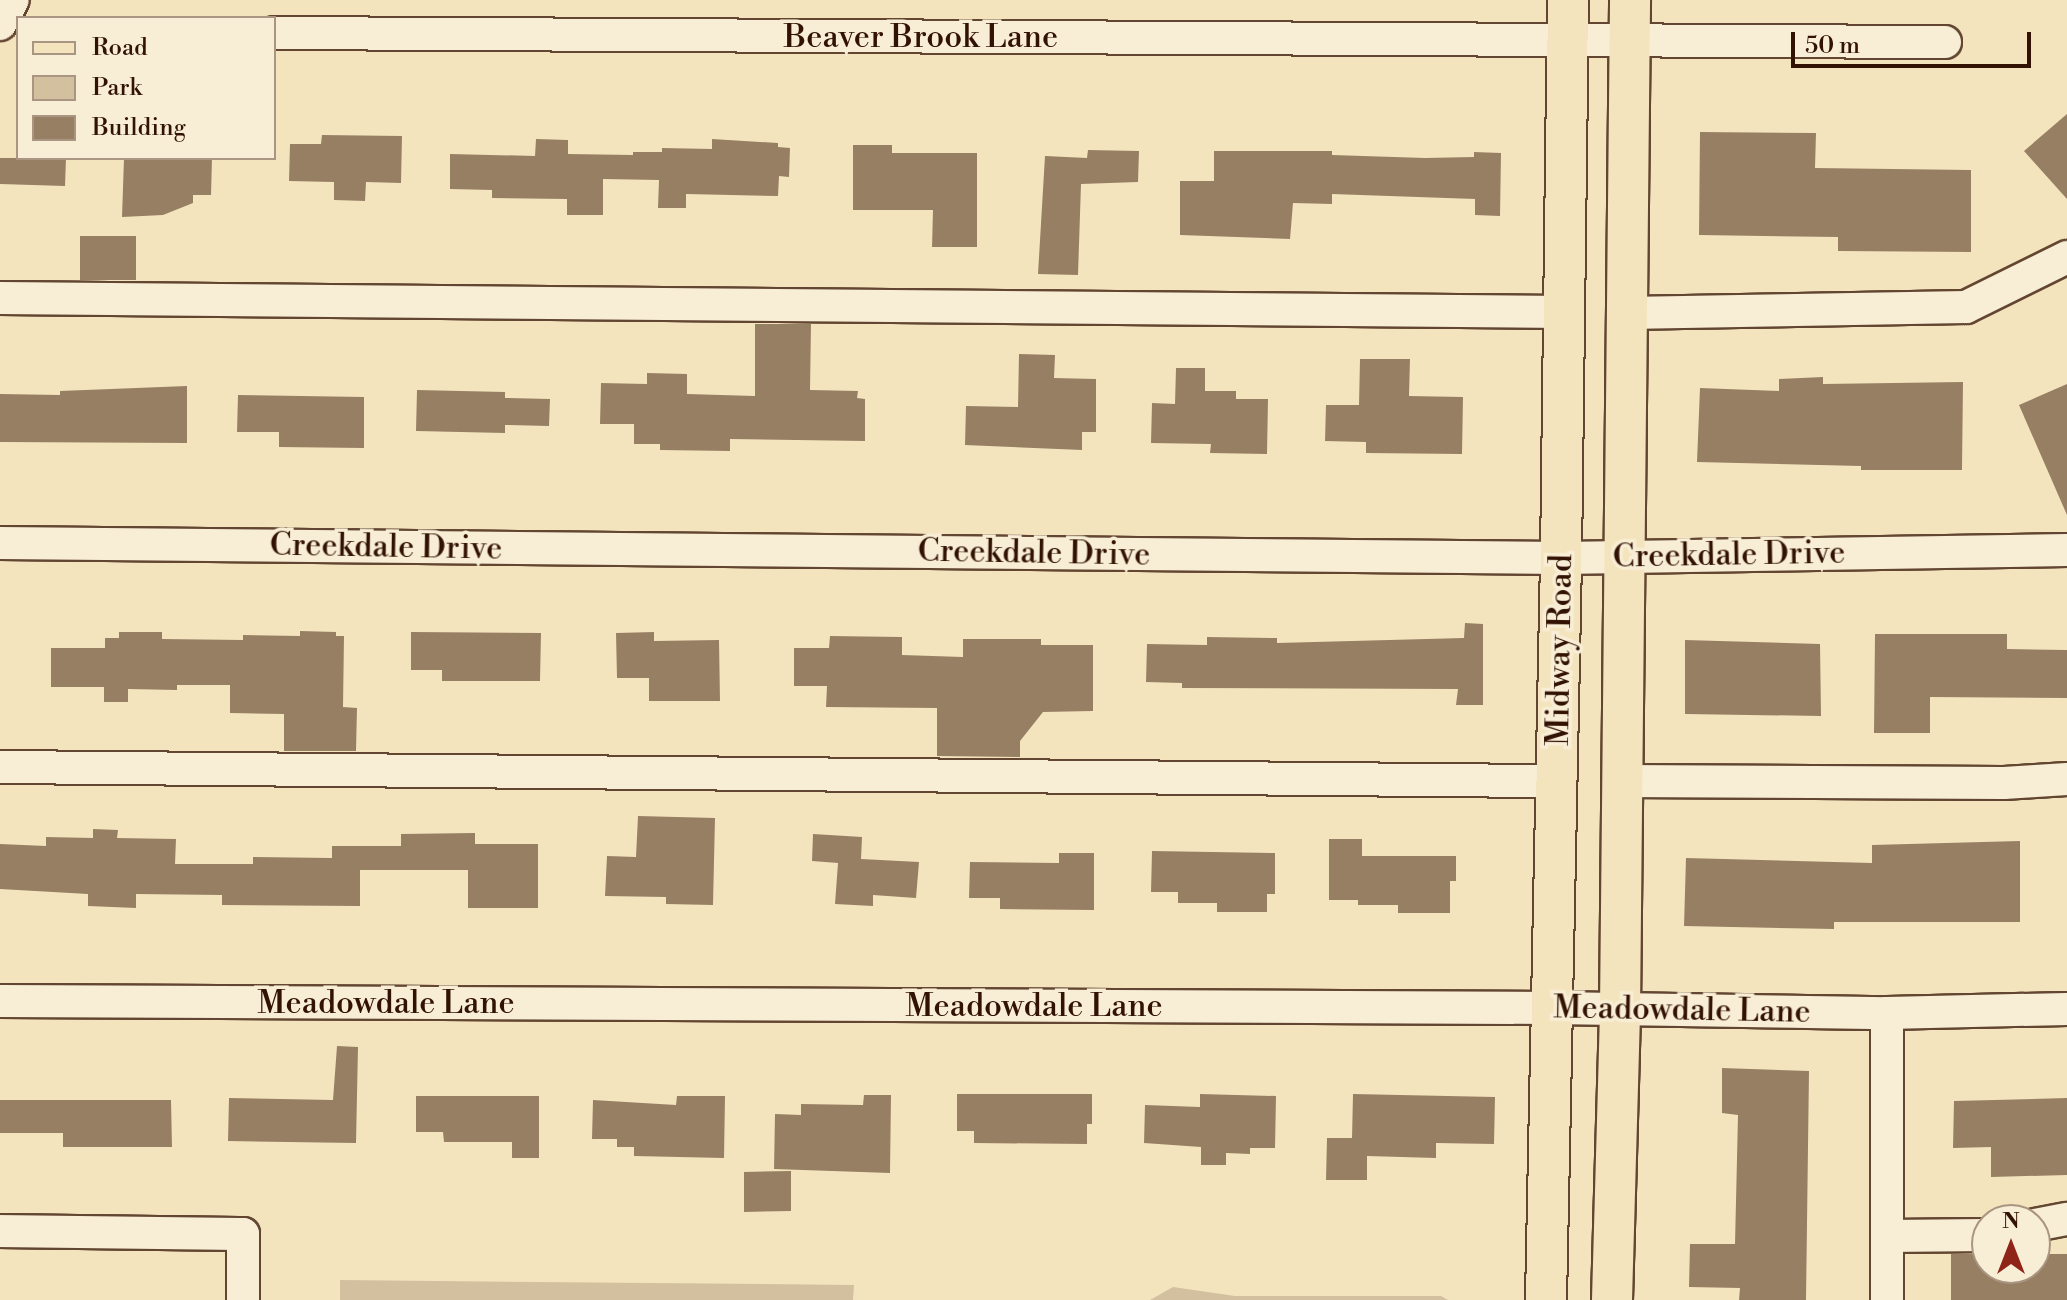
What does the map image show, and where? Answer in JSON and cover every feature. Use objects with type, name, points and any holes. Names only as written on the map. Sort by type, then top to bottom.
[{"type":"main road","name":"Midway Road","points":[[1546,1300],[1561,558],[1568,0]]},
{"type":"main road","name":"Midway Road","points":[[1612,1300],[1620,1010],[1630,0]]},
{"type":"street","points":[[0,24],[13,0]]},
{"type":"street","name":"Beaver Brook Lane","points":[[276,33],[1567,43],[1945,42]]},
{"type":"street","points":[[1627,313],[1966,307],[2067,257]]},
{"type":"street","points":[[0,298],[1564,312]]},
{"type":"street","name":"Creekdale Drive","points":[[0,543],[1561,558],[2067,550]]},
{"type":"street","points":[[0,767],[1557,781]]},
{"type":"street","points":[[1622,781],[2004,783],[2067,779]]},
{"type":"street","name":"Meadowdale Lane","points":[[0,1001],[1553,1008],[1887,1013],[2067,1009]]},
{"type":"street","points":[[1887,1013],[1887,1300]]},
{"type":"street","points":[[0,1231],[243,1234],[243,1300]]},
{"type":"street","points":[[1887,1236],[1971,1235]]},
{"type":"green space","points":[[340,1280],[854,1285],[853,1300],[340,1300]]},
{"type":"green space","points":[[1173,1287],[1235,1296],[1441,1296],[1448,1300],[1150,1300]]},
{"type":"building","points":[[2067,114],[2067,199],[2024,151]]},
{"type":"building","points":[[1700,132],[1816,133],[1815,168],[1971,170],[1971,252],[1838,251],[1838,237],[1699,235]]},
{"type":"building","points":[[322,135],[402,136],[401,183],[366,182],[365,201],[334,200],[334,182],[289,181],[290,144],[321,144]]},
{"type":"building","points":[[536,139],[568,140],[568,154],[633,155],[633,152],[662,152],[662,148],[712,149],[712,139],[778,143],[778,147],[790,148],[789,177],[779,176],[778,196],[686,194],[686,208],[658,208],[659,180],[603,179],[603,215],[567,215],[567,199],[492,198],[492,190],[450,189],[450,154],[535,156]]},
{"type":"building","points":[[853,145],[892,145],[892,153],[977,153],[977,247],[932,247],[933,210],[853,210]]},
{"type":"building","points":[[1088,150],[1139,151],[1138,182],[1081,184],[1078,275],[1038,274],[1045,156],[1087,158]]},
{"type":"building","points":[[1214,151],[1332,151],[1332,155],[1425,158],[1474,157],[1474,152],[1501,153],[1500,216],[1475,215],[1475,199],[1332,194],[1332,204],[1293,203],[1290,239],[1180,235],[1180,181],[1214,181]]},
{"type":"building","points":[[0,158],[66,160],[65,186],[0,184]]},
{"type":"building","points":[[124,160],[212,160],[211,195],[193,195],[193,203],[163,215],[122,217]]},
{"type":"building","points":[[80,236],[136,236],[136,280],[80,280]]},
{"type":"building","points":[[755,324],[811,324],[810,390],[858,391],[857,398],[865,399],[865,441],[730,439],[730,451],[660,450],[660,444],[634,444],[634,424],[600,424],[601,383],[647,384],[647,373],[687,374],[687,394],[755,396]]},
{"type":"building","points":[[1019,354],[1055,355],[1054,378],[1096,379],[1096,432],[1082,432],[1082,450],[965,445],[966,406],[1018,407]]},
{"type":"building","points":[[1360,359],[1410,359],[1409,396],[1463,397],[1462,454],[1366,453],[1366,442],[1325,441],[1326,405],[1359,405]]},
{"type":"building","points":[[1176,368],[1205,368],[1205,391],[1236,391],[1236,399],[1268,399],[1267,454],[1210,453],[1211,444],[1151,443],[1152,403],[1175,404]]},
{"type":"building","points":[[1823,377],[1823,384],[1963,382],[1962,470],[1861,470],[1861,466],[1697,462],[1700,388],[1779,391],[1779,379]]},
{"type":"building","points":[[2067,384],[2067,515],[2019,405]]},
{"type":"building","points":[[187,386],[187,443],[0,442],[0,394],[60,395],[60,391]]},
{"type":"building","points":[[417,390],[505,392],[505,398],[550,399],[549,426],[505,425],[505,433],[416,431]]},
{"type":"building","points":[[238,395],[364,397],[364,448],[279,447],[279,432],[237,432]]},
{"type":"building","points":[[1465,623],[1483,624],[1483,705],[1456,705],[1458,689],[1182,688],[1182,683],[1146,682],[1147,644],[1207,645],[1207,637],[1277,638],[1277,643],[1464,638]]},
{"type":"building","points":[[300,631],[336,632],[336,636],[344,636],[343,707],[357,708],[356,751],[284,751],[284,714],[230,713],[230,685],[177,685],[177,690],[128,689],[128,702],[104,702],[104,687],[51,687],[51,648],[105,648],[105,638],[119,638],[119,632],[162,632],[162,639],[243,640],[243,635],[300,636]]},
{"type":"building","points":[[411,632],[541,633],[540,681],[442,681],[442,670],[411,670]]},
{"type":"building","points":[[654,632],[654,641],[719,640],[720,701],[649,701],[649,678],[617,678],[616,633]]},
{"type":"building","points":[[1875,634],[2007,634],[2007,649],[2067,650],[2067,698],[1930,697],[1930,733],[1874,733]]},
{"type":"building","points":[[830,636],[902,637],[902,655],[963,657],[963,639],[1041,639],[1041,645],[1093,645],[1093,711],[1043,712],[1020,741],[1020,757],[937,756],[937,708],[826,707],[827,686],[794,686],[794,648],[829,648]]},
{"type":"building","points":[[1685,640],[1820,644],[1821,716],[1685,714]]},
{"type":"building","points":[[638,816],[715,818],[713,905],[666,904],[666,897],[605,896],[607,856],[636,857]]},
{"type":"building","points":[[93,829],[118,830],[117,838],[176,839],[175,864],[253,864],[253,857],[332,858],[332,846],[401,846],[401,834],[475,833],[475,844],[538,844],[538,908],[468,908],[468,870],[360,870],[360,906],[222,905],[222,895],[136,894],[136,908],[88,906],[88,894],[0,889],[0,844],[46,846],[46,837],[93,838]]},
{"type":"building","points":[[813,834],[862,837],[861,859],[919,862],[916,898],[873,895],[873,906],[835,904],[838,863],[812,861]]},
{"type":"building","points":[[1329,839],[1362,839],[1362,856],[1456,856],[1456,881],[1450,881],[1450,913],[1398,913],[1398,905],[1358,905],[1358,900],[1329,900]]},
{"type":"building","points":[[2020,841],[2020,922],[1834,922],[1834,929],[1684,926],[1686,858],[1872,863],[1872,845]]},
{"type":"building","points":[[1152,851],[1275,853],[1275,894],[1267,894],[1267,912],[1217,912],[1217,903],[1178,903],[1178,892],[1151,892]]},
{"type":"building","points":[[1059,853],[1094,853],[1094,910],[1000,909],[1000,898],[969,898],[970,862],[1059,863]]},
{"type":"building","points":[[337,1046],[358,1047],[356,1143],[228,1141],[229,1098],[333,1100]]},
{"type":"building","points":[[1722,1068],[1809,1071],[1806,1300],[1739,1300],[1740,1288],[1689,1287],[1690,1244],[1735,1244],[1738,1115],[1722,1113]]},
{"type":"building","points":[[957,1094],[1092,1094],[1092,1124],[1087,1124],[1087,1144],[974,1143],[974,1131],[957,1131]]},
{"type":"building","points":[[1200,1094],[1276,1096],[1275,1148],[1250,1148],[1250,1154],[1226,1153],[1226,1165],[1201,1165],[1201,1147],[1144,1143],[1145,1105],[1200,1107]]},
{"type":"building","points":[[1353,1094],[1495,1097],[1494,1144],[1436,1143],[1436,1158],[1367,1156],[1367,1180],[1326,1180],[1327,1138],[1352,1138]]},
{"type":"building","points":[[864,1095],[891,1095],[890,1173],[774,1169],[775,1114],[801,1115],[801,1104],[863,1105]]},
{"type":"building","points":[[416,1096],[539,1096],[539,1158],[512,1158],[512,1142],[444,1142],[443,1132],[416,1132]]},
{"type":"building","points":[[677,1096],[725,1096],[724,1158],[634,1156],[634,1147],[617,1147],[617,1139],[592,1139],[593,1100],[676,1105]]},
{"type":"building","points":[[2067,1098],[2067,1175],[1991,1177],[1991,1147],[1953,1148],[1954,1101]]},
{"type":"building","points":[[0,1100],[171,1100],[172,1147],[63,1147],[63,1133],[0,1133]]},
{"type":"building","points":[[791,1171],[791,1211],[744,1212],[744,1172]]},
{"type":"building","points":[[1951,1254],[1971,1254],[1971,1284],[2051,1284],[2051,1254],[2067,1254],[2067,1300],[1951,1300]]}]
